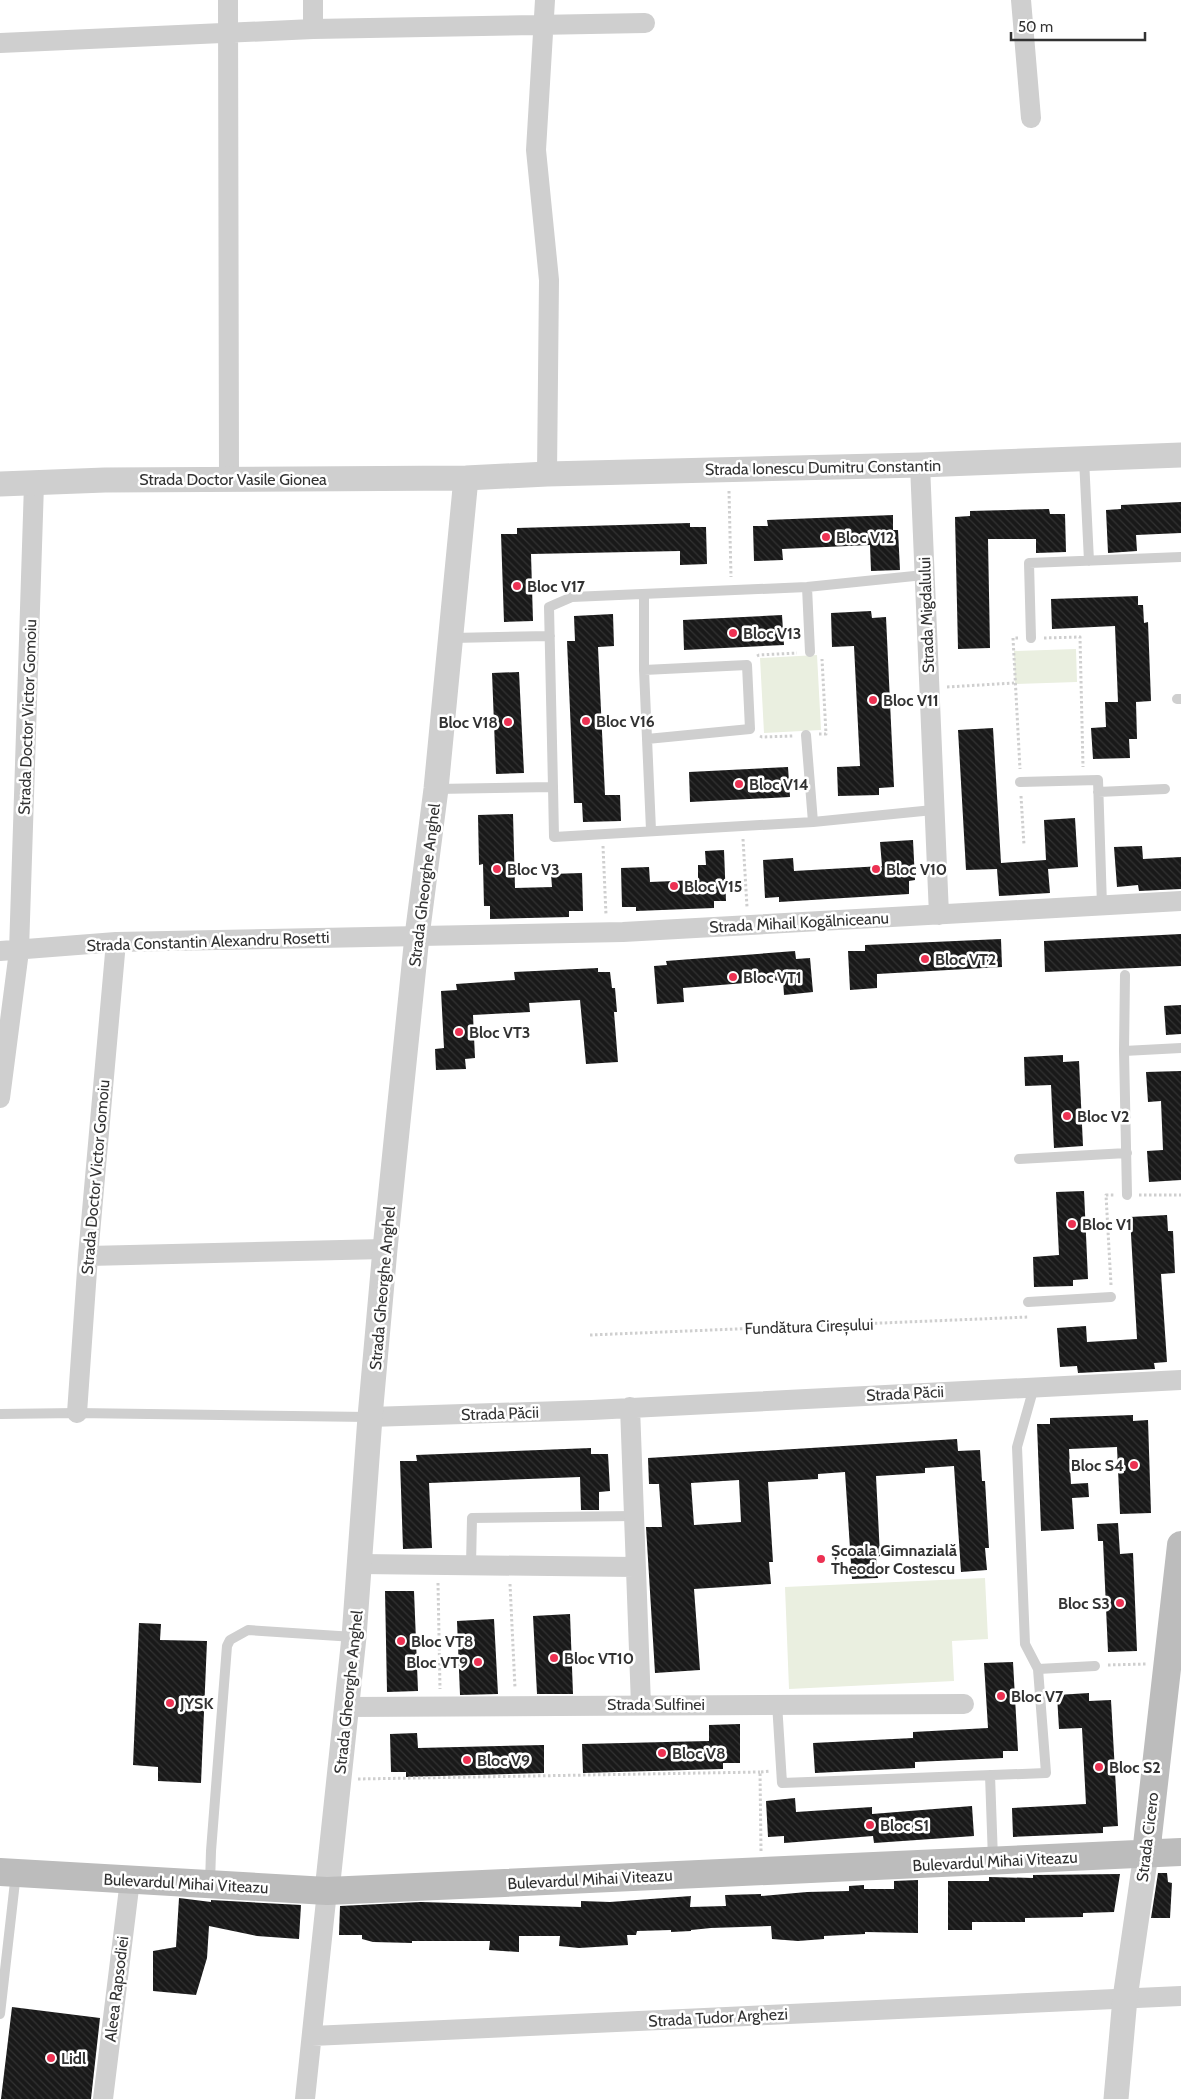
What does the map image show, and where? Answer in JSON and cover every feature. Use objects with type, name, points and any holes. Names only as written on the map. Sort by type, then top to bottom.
[{"type":"main road","name":"Strada Cicero","points":[[1146,1854],[1178,1593],[1181,1545]]},
{"type":"main road","name":"Bulevardul Mihai Viteazu","points":[[8,1872],[327,1891],[1181,1852]]},
{"type":"street","points":[[228,0],[228,479]]},
{"type":"street","points":[[313,0],[313,29]]},
{"type":"street","points":[[546,0],[536,150],[549,280],[547,474]]},
{"type":"street","points":[[1021,0],[1031,118]]},
{"type":"street","points":[[0,43],[313,29],[645,23]]},
{"type":"street","name":"Strada Ionescu Dumitru Constantin","points":[[466,478],[547,474],[920,465],[1181,455]]},
{"type":"street","name":"Strada Migdalului","points":[[920,465],[933,810],[939,915]]},
{"type":"street","name":"Strada Doctor Vasile Gionea","points":[[0,484],[105,480],[466,478]]},
{"type":"street","name":"Strada Gheorghe Anghel","points":[[305,2099],[354,1637],[370,1417],[385,1249],[417,936],[436,789],[466,478]]},
{"type":"street","name":"Strada Doctor Victor Gomoiu","points":[[0,1098],[10,951],[34,484]]},
{"type":"street","name":"Strada Mihail Kogălniceanu","points":[[417,936],[606,933],[1181,901]]},
{"type":"street","name":"Strada Constantin Alexandru Rosetti","points":[[10,951],[116,942],[417,936]]},
{"type":"street","name":"Strada Doctor Victor Gomoiu","points":[[77,1413],[88,1256],[116,942]]},
{"type":"street","points":[[88,1256],[385,1249]]},
{"type":"street","name":"Strada Păcii","points":[[370,1417],[630,1407],[1181,1380]]},
{"type":"street","points":[[630,1407],[641,1705]]},
{"type":"street","points":[[360,1564],[635,1567]]},
{"type":"street","name":"Strada Sulfinei","points":[[347,1707],[964,1704]]},
{"type":"street","name":"Strada Cicero","points":[[1116,2099],[1125,1998],[1146,1854]]},
{"type":"street","name":"Aleea Rapsodiei","points":[[103,2099],[130,1880]]},
{"type":"street","name":"Strada Tudor Arghezi","points":[[312,2036],[1181,1996]]},
{"type":"lane","points":[[1084,459],[1088,561]]},
{"type":"lane","points":[[1031,638],[1029,563],[1181,557]]},
{"type":"lane","points":[[924,575],[807,587],[572,597],[549,607],[554,837],[813,822],[933,810]]},
{"type":"lane","points":[[807,587],[810,652]]},
{"type":"lane","points":[[644,594],[644,670],[651,830]]},
{"type":"lane","points":[[450,638],[550,636]]},
{"type":"lane","points":[[644,670],[747,665],[750,730],[647,739]]},
{"type":"lane","points":[[806,735],[813,822]]},
{"type":"lane","points":[[1020,782],[1098,780],[1102,906]]},
{"type":"lane","points":[[436,789],[553,787]]},
{"type":"lane","points":[[1098,792],[1165,789]]},
{"type":"lane","points":[[1125,975],[1124,1051],[1128,1195]]},
{"type":"lane","points":[[1124,1051],[1181,1048]]},
{"type":"lane","points":[[1019,1159],[1126,1153]]},
{"type":"lane","points":[[1028,1302],[1111,1297]]},
{"type":"lane","points":[[777,1704],[782,1783],[1046,1773],[1038,1669],[1026,1644],[1016,1448],[1034,1387]]},
{"type":"lane","points":[[0,1414],[77,1413],[370,1417]]},
{"type":"lane","points":[[471,1565],[472,1518],[634,1516]]},
{"type":"lane","points":[[210,1884],[227,1646],[230,1640],[248,1630],[354,1637]]},
{"type":"lane","points":[[1038,1669],[1095,1666]]},
{"type":"lane","points":[[990,1775],[993,1861]]},
{"type":"lane","points":[[0,2014],[8,1872]]},
{"type":"path","points":[[728,470],[732,590]]},
{"type":"path","points":[[1024,845],[1013,638],[1080,637],[1083,781]]},
{"type":"path","points":[[747,665],[759,655],[821,652],[826,734],[762,737],[750,730]]},
{"type":"path","points":[[929,688],[1014,683]]},
{"type":"path","points":[[742,825],[748,925]]},
{"type":"path","points":[[603,833],[606,933]]},
{"type":"path","points":[[1111,1297],[1106,1195],[1181,1195]]},
{"type":"path","name":"Fundătura Cireșului","points":[[590,1335],[1029,1317]]},
{"type":"path","points":[[438,1565],[440,1706]]},
{"type":"path","points":[[509,1566],[516,1706]]},
{"type":"path","points":[[1095,1666],[1168,1663]]},
{"type":"path","points":[[339,1779],[760,1772],[781,1770]]},
{"type":"path","points":[[760,1772],[762,1872]]},
{"type":"shaded area","points":[[1076,649],[1077,682],[1015,684],[1014,651]]},
{"type":"shaded area","points":[[817,655],[821,730],[764,733],[760,658]]},
{"type":"shaded area","points":[[985,1578],[988,1639],[952,1641],[954,1681],[789,1689],[785,1587]]},
{"type":"building","points":[[1181,502],[1181,533],[1136,535],[1137,551],[1108,553],[1106,510],[1121,509],[1121,505]]},
{"type":"building","points":[[1049,509],[1050,514],[1065,514],[1066,552],[1036,553],[1036,539],[988,539],[990,648],[958,649],[955,517],[970,516],[970,511]]},
{"type":"building","name":"Bloc V12","points":[[893,515],[893,530],[898,530],[900,570],[871,571],[870,545],[782,549],[783,560],[754,561],[753,526],[768,526],[767,520]]},
{"type":"building","name":"Bloc V17","points":[[690,523],[690,527],[706,527],[707,564],[680,565],[680,551],[531,554],[533,621],[504,622],[501,534],[517,534],[517,528]]},
{"type":"building","points":[[1138,596],[1138,605],[1143,605],[1144,623],[1148,622],[1151,701],[1136,702],[1137,739],[1129,739],[1130,758],[1093,759],[1091,728],[1106,727],[1105,702],[1118,702],[1115,626],[1052,629],[1051,599]]},
{"type":"building","name":"Bloc V11","points":[[871,611],[872,618],[886,617],[894,787],[879,788],[879,795],[838,796],[837,767],[860,766],[854,646],[832,647],[831,613]]},
{"type":"building","name":"Bloc V16","points":[[613,614],[614,646],[598,647],[605,795],[620,795],[621,821],[583,822],[582,803],[574,803],[567,641],[575,641],[574,616]]},
{"type":"building","name":"Bloc V13","points":[[782,615],[784,645],[684,650],[683,620]]},
{"type":"building","name":"Bloc V18","points":[[519,672],[524,773],[496,774],[492,673]]},
{"type":"building","points":[[993,728],[1001,863],[1046,860],[1044,820],[1075,818],[1078,867],[1048,869],[1050,893],[999,896],[997,869],[966,870],[958,730]]},
{"type":"building","name":"Bloc V14","points":[[788,767],[790,797],[690,802],[689,772]]},
{"type":"building","name":"Bloc V3","points":[[513,814],[515,888],[552,887],[551,874],[582,873],[583,911],[569,911],[569,917],[490,919],[490,906],[484,906],[483,864],[479,865],[478,815]]},
{"type":"building","name":"Bloc V10","points":[[913,840],[915,880],[909,881],[909,894],[779,902],[779,897],[765,898],[763,860],[793,858],[794,871],[882,866],[880,842]]},
{"type":"building","points":[[1142,846],[1143,859],[1181,857],[1181,889],[1139,891],[1138,885],[1117,887],[1114,847]]},
{"type":"building","name":"Bloc V15","points":[[724,850],[726,901],[714,901],[714,908],[636,911],[636,907],[622,907],[621,868],[649,867],[650,882],[698,880],[698,865],[706,865],[705,851]]},
{"type":"building","points":[[1181,934],[1181,966],[1045,972],[1044,941]]},
{"type":"building","name":"Bloc VT2","points":[[1001,939],[1002,967],[877,974],[877,988],[850,990],[848,951],[865,951],[865,945]]},
{"type":"building","name":"Bloc VT1","points":[[795,951],[796,959],[810,958],[813,992],[784,995],[783,980],[683,988],[684,1002],[657,1004],[654,966],[667,965],[666,961]]},
{"type":"building","name":"Bloc VT3","points":[[598,968],[598,972],[610,972],[612,988],[615,988],[617,1012],[614,1012],[618,1062],[586,1064],[580,1000],[529,1003],[530,1012],[473,1015],[475,1058],[465,1059],[466,1069],[436,1070],[435,1049],[444,1048],[441,991],[457,990],[456,984],[515,980],[514,972]]},
{"type":"building","points":[[1181,1005],[1181,1034],[1166,1035],[1164,1006]]},
{"type":"building","name":"Bloc V2","points":[[1063,1055],[1063,1062],[1079,1061],[1083,1146],[1054,1148],[1051,1085],[1025,1086],[1024,1057]]},
{"type":"building","points":[[1181,1071],[1181,1180],[1149,1182],[1147,1151],[1163,1150],[1161,1101],[1148,1102],[1146,1072]]},
{"type":"building","name":"Bloc V1","points":[[1084,1191],[1088,1279],[1073,1280],[1073,1286],[1034,1287],[1033,1257],[1059,1255],[1056,1192]]},
{"type":"building","points":[[1167,1215],[1168,1231],[1173,1231],[1175,1273],[1161,1274],[1167,1362],[1154,1363],[1155,1369],[1078,1373],[1077,1366],[1060,1367],[1057,1328],[1086,1326],[1087,1342],[1137,1339],[1130,1217]]},
{"type":"building","name":"Bloc S4","points":[[1133,1415],[1133,1421],[1148,1420],[1151,1513],[1120,1514],[1117,1447],[1069,1449],[1071,1484],[1088,1483],[1089,1497],[1072,1498],[1074,1529],[1041,1531],[1037,1424],[1050,1424],[1050,1418]]},
{"type":"building","points":[[957,1439],[958,1451],[980,1450],[982,1481],[985,1481],[989,1548],[985,1548],[987,1570],[961,1572],[954,1466],[925,1468],[925,1473],[876,1476],[880,1556],[876,1557],[878,1578],[852,1579],[845,1472],[818,1474],[818,1479],[768,1482],[773,1562],[769,1562],[771,1584],[694,1589],[700,1670],[655,1673],[646,1527],[662,1527],[659,1484],[649,1484],[648,1458]],"holes":[[[739,1480],[741,1522],[694,1525],[691,1483]]]},
{"type":"building","points":[[591,1448],[591,1454],[608,1454],[610,1491],[599,1492],[599,1510],[581,1510],[580,1477],[429,1483],[432,1548],[403,1549],[400,1461],[417,1461],[416,1455]]},
{"type":"building","name":"Bloc S3","points":[[1118,1523],[1120,1554],[1133,1553],[1137,1651],[1108,1652],[1103,1541],[1098,1541],[1097,1524]]},
{"type":"building","name":"Bloc VT8","points":[[385,1591],[414,1591],[418,1691],[387,1692]]},
{"type":"building","name":"Bloc VT10","points":[[570,1614],[573,1694],[537,1694],[533,1616]]},
{"type":"building","name":"Bloc VT9","points":[[494,1619],[498,1694],[460,1695],[457,1621]]},
{"type":"building","name":"JYSK","points":[[139,1623],[161,1624],[160,1640],[207,1641],[201,1783],[158,1781],[158,1767],[133,1765]]},
{"type":"building","name":"Bloc V7","points":[[1013,1662],[1018,1751],[1003,1751],[1003,1758],[915,1762],[915,1768],[815,1773],[813,1743],[913,1738],[913,1732],[988,1728],[984,1663]]},
{"type":"building","name":"Bloc S2","points":[[1089,1693],[1089,1701],[1111,1700],[1118,1826],[1103,1827],[1103,1833],[1013,1837],[1012,1808],[1086,1804],[1082,1728],[1059,1729],[1057,1695]]},
{"type":"building","name":"Bloc V8","points":[[740,1724],[740,1763],[723,1763],[723,1769],[583,1773],[582,1744],[709,1741],[709,1725]]},
{"type":"building","name":"Bloc V9","points":[[417,1733],[418,1748],[544,1745],[544,1773],[406,1777],[406,1772],[391,1772],[390,1734]]},
{"type":"building","name":"Bloc S1","points":[[795,1798],[796,1812],[872,1807],[872,1814],[972,1806],[974,1836],[874,1843],[873,1836],[784,1843],[784,1836],[768,1837],[766,1801]]},
{"type":"building","points":[[1158,1873],[1167,1873],[1168,1882],[1172,1883],[1170,1918],[1151,1918]]},
{"type":"building","points":[[1120,1874],[1114,1912],[1083,1913],[1083,1917],[1025,1918],[1025,1922],[972,1922],[972,1930],[948,1930],[948,1881],[989,1881],[989,1877],[1033,1878],[1033,1875]]},
{"type":"building","points":[[918,1880],[918,1933],[865,1932],[865,1934],[824,1936],[824,1939],[798,1941],[772,1939],[771,1926],[711,1928],[671,1932],[671,1930],[637,1931],[636,1935],[627,1935],[628,1945],[579,1948],[559,1946],[560,1936],[519,1936],[519,1952],[489,1950],[490,1941],[373,1942],[362,1939],[362,1935],[339,1935],[340,1906],[421,1902],[581,1907],[581,1901],[610,1902],[691,1896],[690,1907],[726,1906],[725,1895],[761,1894],[761,1896],[849,1891],[849,1886],[864,1885],[864,1889],[894,1889],[894,1881]]},
{"type":"building","points":[[179,1898],[211,1902],[211,1900],[301,1905],[299,1939],[257,1936],[209,1926],[207,1958],[196,1995],[153,1991],[153,1951],[176,1947]]},
{"type":"building","name":"Lidl","points":[[12,2007],[100,2018],[91,2099],[1,2099]]},
{"type":"place","name":"Bloc V12","points":[[826,537]]},
{"type":"place","name":"Bloc V17","points":[[517,586]]},
{"type":"place","name":"Bloc V13","points":[[733,633]]},
{"type":"place","name":"Bloc V11","points":[[873,700]]},
{"type":"place","name":"Bloc V16","points":[[586,721]]},
{"type":"place","name":"Bloc V18","points":[[508,722]]},
{"type":"place","name":"Bloc V14","points":[[739,784]]},
{"type":"place","name":"Bloc V3","points":[[497,869]]},
{"type":"place","name":"Bloc V10","points":[[876,869]]},
{"type":"place","name":"Bloc V15","points":[[674,886]]},
{"type":"place","name":"Bloc VT2","points":[[925,959]]},
{"type":"place","name":"Bloc VT1","points":[[733,977]]},
{"type":"place","name":"Bloc VT3","points":[[459,1032]]},
{"type":"place","name":"Bloc V2","points":[[1067,1116]]},
{"type":"place","name":"Bloc V1","points":[[1072,1224]]},
{"type":"place","name":"Bloc S4","points":[[1134,1465]]},
{"type":"place","name":"Școala Gimnazială Theodor Costescu","points":[[821,1559]]},
{"type":"place","name":"Bloc S3","points":[[1120,1603]]},
{"type":"place","name":"Bloc VT8","points":[[401,1641]]},
{"type":"place","name":"Bloc VT10","points":[[554,1658]]},
{"type":"place","name":"Bloc VT9","points":[[478,1662]]},
{"type":"place","name":"Bloc V7","points":[[1001,1696]]},
{"type":"place","name":"JYSK","points":[[170,1703]]},
{"type":"place","name":"Bloc V8","points":[[662,1753]]},
{"type":"place","name":"Bloc V9","points":[[467,1760]]},
{"type":"place","name":"Bloc S2","points":[[1099,1767]]},
{"type":"place","name":"Bloc S1","points":[[870,1825]]},
{"type":"place","name":"Lidl","points":[[51,2058]]}]
